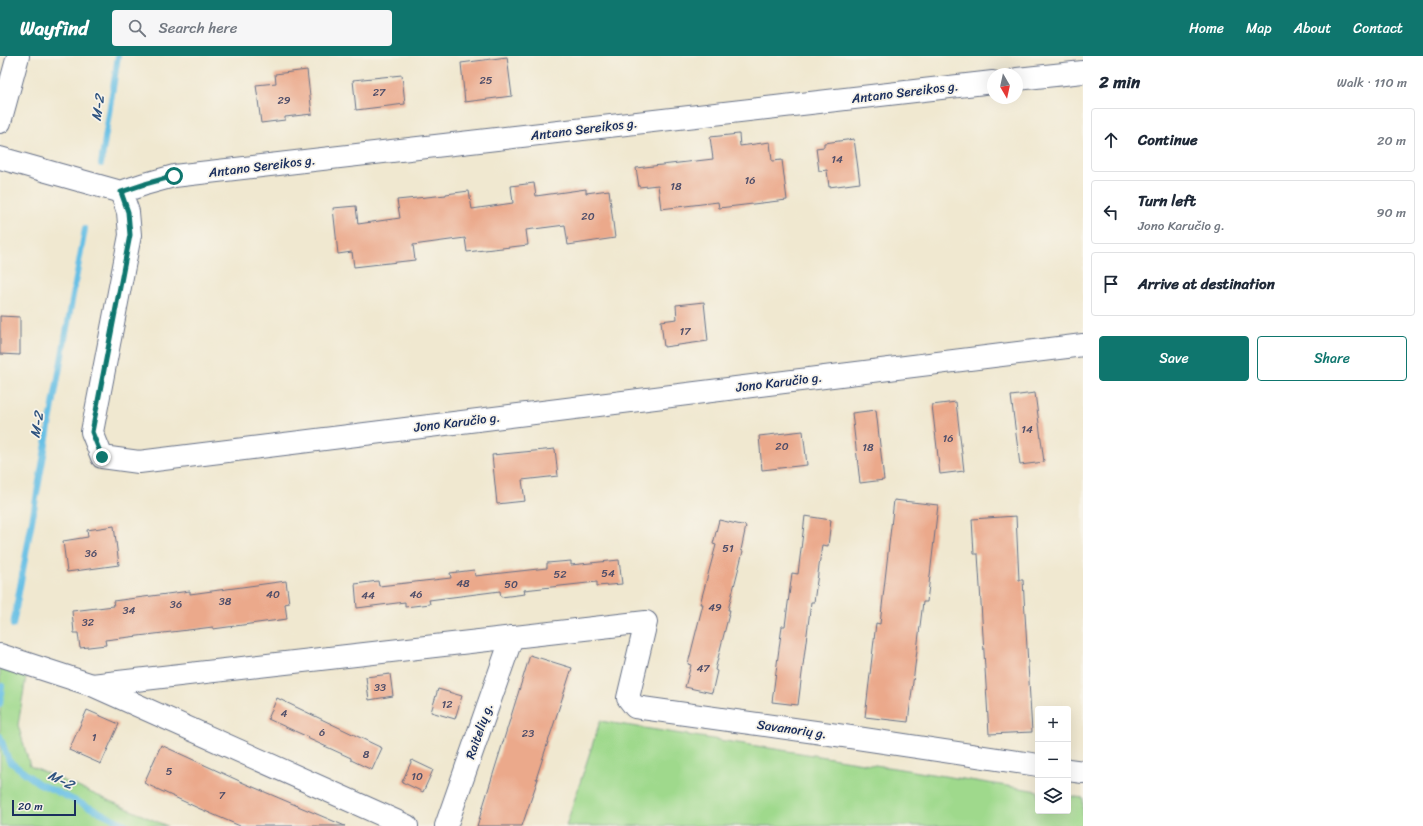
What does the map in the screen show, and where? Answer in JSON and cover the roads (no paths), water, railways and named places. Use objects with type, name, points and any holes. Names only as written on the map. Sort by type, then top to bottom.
[{"type":"street","points":[[0,122],[18,56]]},
{"type":"street","points":[[1023,78],[1083,72]]},
{"type":"street","name":"Antano Sereikos g.","points":[[121,192],[174,176],[987,83]]},
{"type":"street","points":[[0,158],[121,192]]},
{"type":"street","name":"Jono Karučio g.","points":[[121,192],[128,212],[130,235],[92,432],[102,457],[139,462],[1083,345]]},
{"type":"street","name":"Savanorių g.","points":[[512,637],[646,622],[628,698],[635,707],[1035,765]]},
{"type":"street","points":[[92,685],[512,637]]},
{"type":"street","name":"Raitelių g.","points":[[446,826],[512,637]]},
{"type":"street","points":[[0,655],[92,685],[407,826]]},
{"type":"street","points":[[1071,770],[1083,772]]},
{"type":"waterway","name":"M-2","points":[[101,164],[118,56]]},
{"type":"waterway","name":"M-2","points":[[13,625],[85,229]]},
{"type":"waterway","name":"M-2","points":[[0,704],[2,686]]},
{"type":"waterway","name":"M-2","points":[[0,736],[9,761],[38,783],[129,826]]}]
